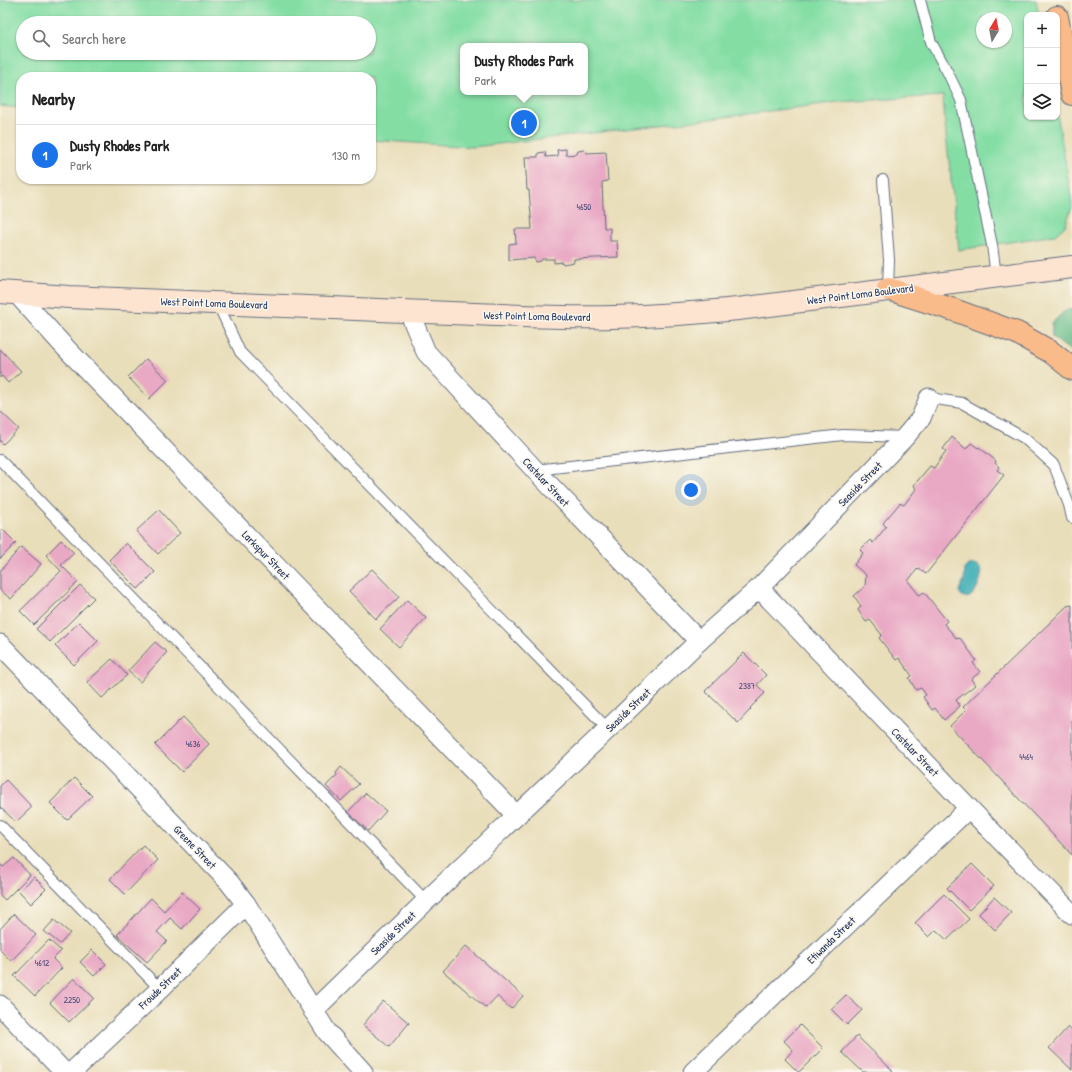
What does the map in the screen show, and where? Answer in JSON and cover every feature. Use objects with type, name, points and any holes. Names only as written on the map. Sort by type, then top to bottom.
[{"type":"main road","points":[[1054,0],[1056,12]]},
{"type":"main road","points":[[1060,32],[1072,94]]},
{"type":"main road","name":"West Point Loma Boulevard","points":[[9,293],[409,312],[541,317],[614,317],[686,314],[746,308],[1072,267]]},
{"type":"main road","points":[[888,289],[954,310],[1017,333],[1050,352],[1072,369]]},
{"type":"street","name":"Larkspur Street","points":[[9,293],[60,343],[516,815]]},
{"type":"street","name":"Castelar Street","points":[[409,312],[426,352],[535,470],[699,641]]},
{"type":"street","name":"Seaside Street","points":[[313,1011],[426,901],[699,641],[759,588],[905,437],[921,418],[929,398]]},
{"type":"street","name":"Castelar Street","points":[[759,588],[1072,914]]},
{"type":"street","name":"Greene Street","points":[[0,644],[229,882],[246,904],[326,1032],[363,1072]]},
{"type":"street","name":"Etiwanda Street","points":[[693,1072],[969,808]]},
{"type":"street","name":"Froude Street","points":[[72,1072],[160,989],[246,904]]},
{"type":"street","points":[[0,1005],[64,1072]]},
{"type":"lane","points":[[920,0],[931,42],[947,70],[961,100],[992,245],[996,276]]},
{"type":"lane","points":[[883,180],[889,260],[888,289]]},
{"type":"lane","points":[[217,302],[240,352],[608,729]]},
{"type":"lane","points":[[929,398],[962,404],[1024,438],[1054,465],[1069,505],[1072,518]]},
{"type":"lane","points":[[535,470],[843,435],[905,437]]},
{"type":"lane","points":[[0,460],[426,901]]},
{"type":"lane","points":[[0,825],[160,989]]},
{"type":"green space","points":[[0,0],[1036,0],[1038,12],[1024,12],[1024,120],[1058,120],[1072,207],[1065,226],[1055,235],[959,250],[943,96],[838,102],[703,120],[473,147],[376,140],[376,72],[16,72],[16,108],[0,106]]},
{"type":"green space","points":[[1067,309],[1072,310],[1072,352],[1052,337],[1052,323]]},
{"type":"water","points":[[974,564],[980,567],[982,571],[980,582],[972,595],[963,597],[959,592],[964,580],[965,568],[968,565]]},
{"type":"building","points":[[566,149],[566,155],[577,154],[578,151],[584,150],[587,153],[606,152],[608,181],[602,182],[604,228],[610,228],[610,241],[617,241],[618,257],[574,259],[574,262],[563,264],[562,262],[554,263],[554,259],[542,259],[541,261],[536,262],[534,258],[509,260],[509,244],[516,243],[515,229],[532,229],[529,190],[527,190],[525,157],[538,157],[538,153],[545,152],[546,157],[558,156],[557,150]]},
{"type":"building","points":[[0,349],[21,371],[8,383],[2,376],[0,378]]},
{"type":"building","points":[[146,359],[168,380],[149,399],[128,377]]},
{"type":"building","points":[[0,411],[19,429],[3,444],[0,441]]},
{"type":"building","points":[[952,437],[966,449],[971,443],[978,448],[979,447],[996,461],[995,463],[999,467],[997,470],[1004,475],[926,574],[918,568],[908,581],[919,595],[924,592],[947,621],[944,624],[957,639],[960,638],[976,660],[973,663],[980,672],[971,679],[975,685],[956,700],[960,706],[944,720],[935,708],[932,710],[923,697],[926,695],[921,688],[916,690],[909,678],[912,676],[899,658],[896,660],[879,638],[882,635],[870,620],[866,622],[858,610],[861,606],[854,596],[865,586],[866,575],[854,565],[863,553],[860,550],[870,540],[873,543],[886,527],[883,523],[900,503],[904,505],[916,489],[914,485],[930,466],[934,468],[946,451],[943,449]]},
{"type":"building","points":[[159,510],[180,533],[158,554],[136,531]]},
{"type":"building","points":[[2,529],[16,543],[0,559],[0,531]]},
{"type":"building","points":[[61,540],[74,553],[61,565],[78,582],[34,625],[20,611],[61,571],[46,555]]},
{"type":"building","points":[[126,543],[155,572],[138,589],[109,560]]},
{"type":"building","points":[[21,547],[41,564],[11,599],[0,590],[0,571]]},
{"type":"building","points":[[372,569],[399,597],[376,619],[349,591]]},
{"type":"building","points":[[80,585],[94,598],[50,642],[36,629]]},
{"type":"building","points":[[407,600],[426,618],[399,647],[380,629]]},
{"type":"building","points":[[1072,605],[1072,855],[950,726],[966,710],[963,707],[1067,606]]},
{"type":"building","points":[[79,622],[98,641],[74,665],[55,646]]},
{"type":"building","points":[[155,642],[167,652],[140,682],[128,671]]},
{"type":"building","points":[[744,653],[766,675],[757,685],[765,693],[738,723],[705,691]]},
{"type":"building","points":[[112,659],[127,675],[102,698],[87,682]]},
{"type":"building","points":[[183,717],[209,744],[182,772],[155,745]]},
{"type":"building","points":[[341,767],[359,784],[341,801],[326,786],[337,775],[336,773]]},
{"type":"building","points":[[74,778],[92,796],[67,820],[50,803]]},
{"type":"building","points":[[6,780],[32,807],[16,822],[0,807],[0,786]]},
{"type":"building","points":[[366,793],[386,811],[368,831],[348,812]]},
{"type":"building","points":[[143,845],[158,860],[125,894],[110,879]]},
{"type":"building","points":[[14,858],[30,875],[5,900],[0,895],[0,864],[3,867]]},
{"type":"building","points":[[972,864],[994,886],[969,910],[947,888]]},
{"type":"building","points":[[34,877],[46,889],[31,904],[19,891]]},
{"type":"building","points":[[182,892],[200,909],[182,929],[170,918],[157,932],[167,941],[147,962],[117,935],[151,898],[164,911]]},
{"type":"building","points":[[944,894],[969,919],[947,940],[936,930],[929,937],[915,923]]},
{"type":"building","points":[[994,897],[1011,913],[995,930],[979,914]]},
{"type":"building","points":[[14,914],[36,935],[11,961],[0,950],[0,929]]},
{"type":"building","points":[[54,920],[70,933],[60,944],[44,931]]},
{"type":"building","points":[[49,940],[61,951],[53,959],[62,968],[35,996],[14,976]]},
{"type":"building","points":[[466,946],[523,996],[511,1009],[497,996],[486,1008],[443,971]]},
{"type":"building","points":[[92,950],[106,964],[94,976],[80,962]]},
{"type":"building","points":[[74,978],[94,998],[69,1022],[50,1003]]},
{"type":"building","points":[[846,995],[862,1010],[847,1025],[831,1009]]},
{"type":"building","points":[[383,1001],[409,1023],[389,1047],[363,1025]]},
{"type":"building","points":[[800,1025],[823,1048],[798,1072],[785,1059],[793,1050],[784,1041]]},
{"type":"building","points":[[1068,1027],[1072,1031],[1072,1070],[1049,1048]]},
{"type":"building","points":[[857,1036],[894,1072],[863,1072],[842,1052]]},
{"type":"place","name":"Dusty Rhodes Park","points":[[524,123]]}]
